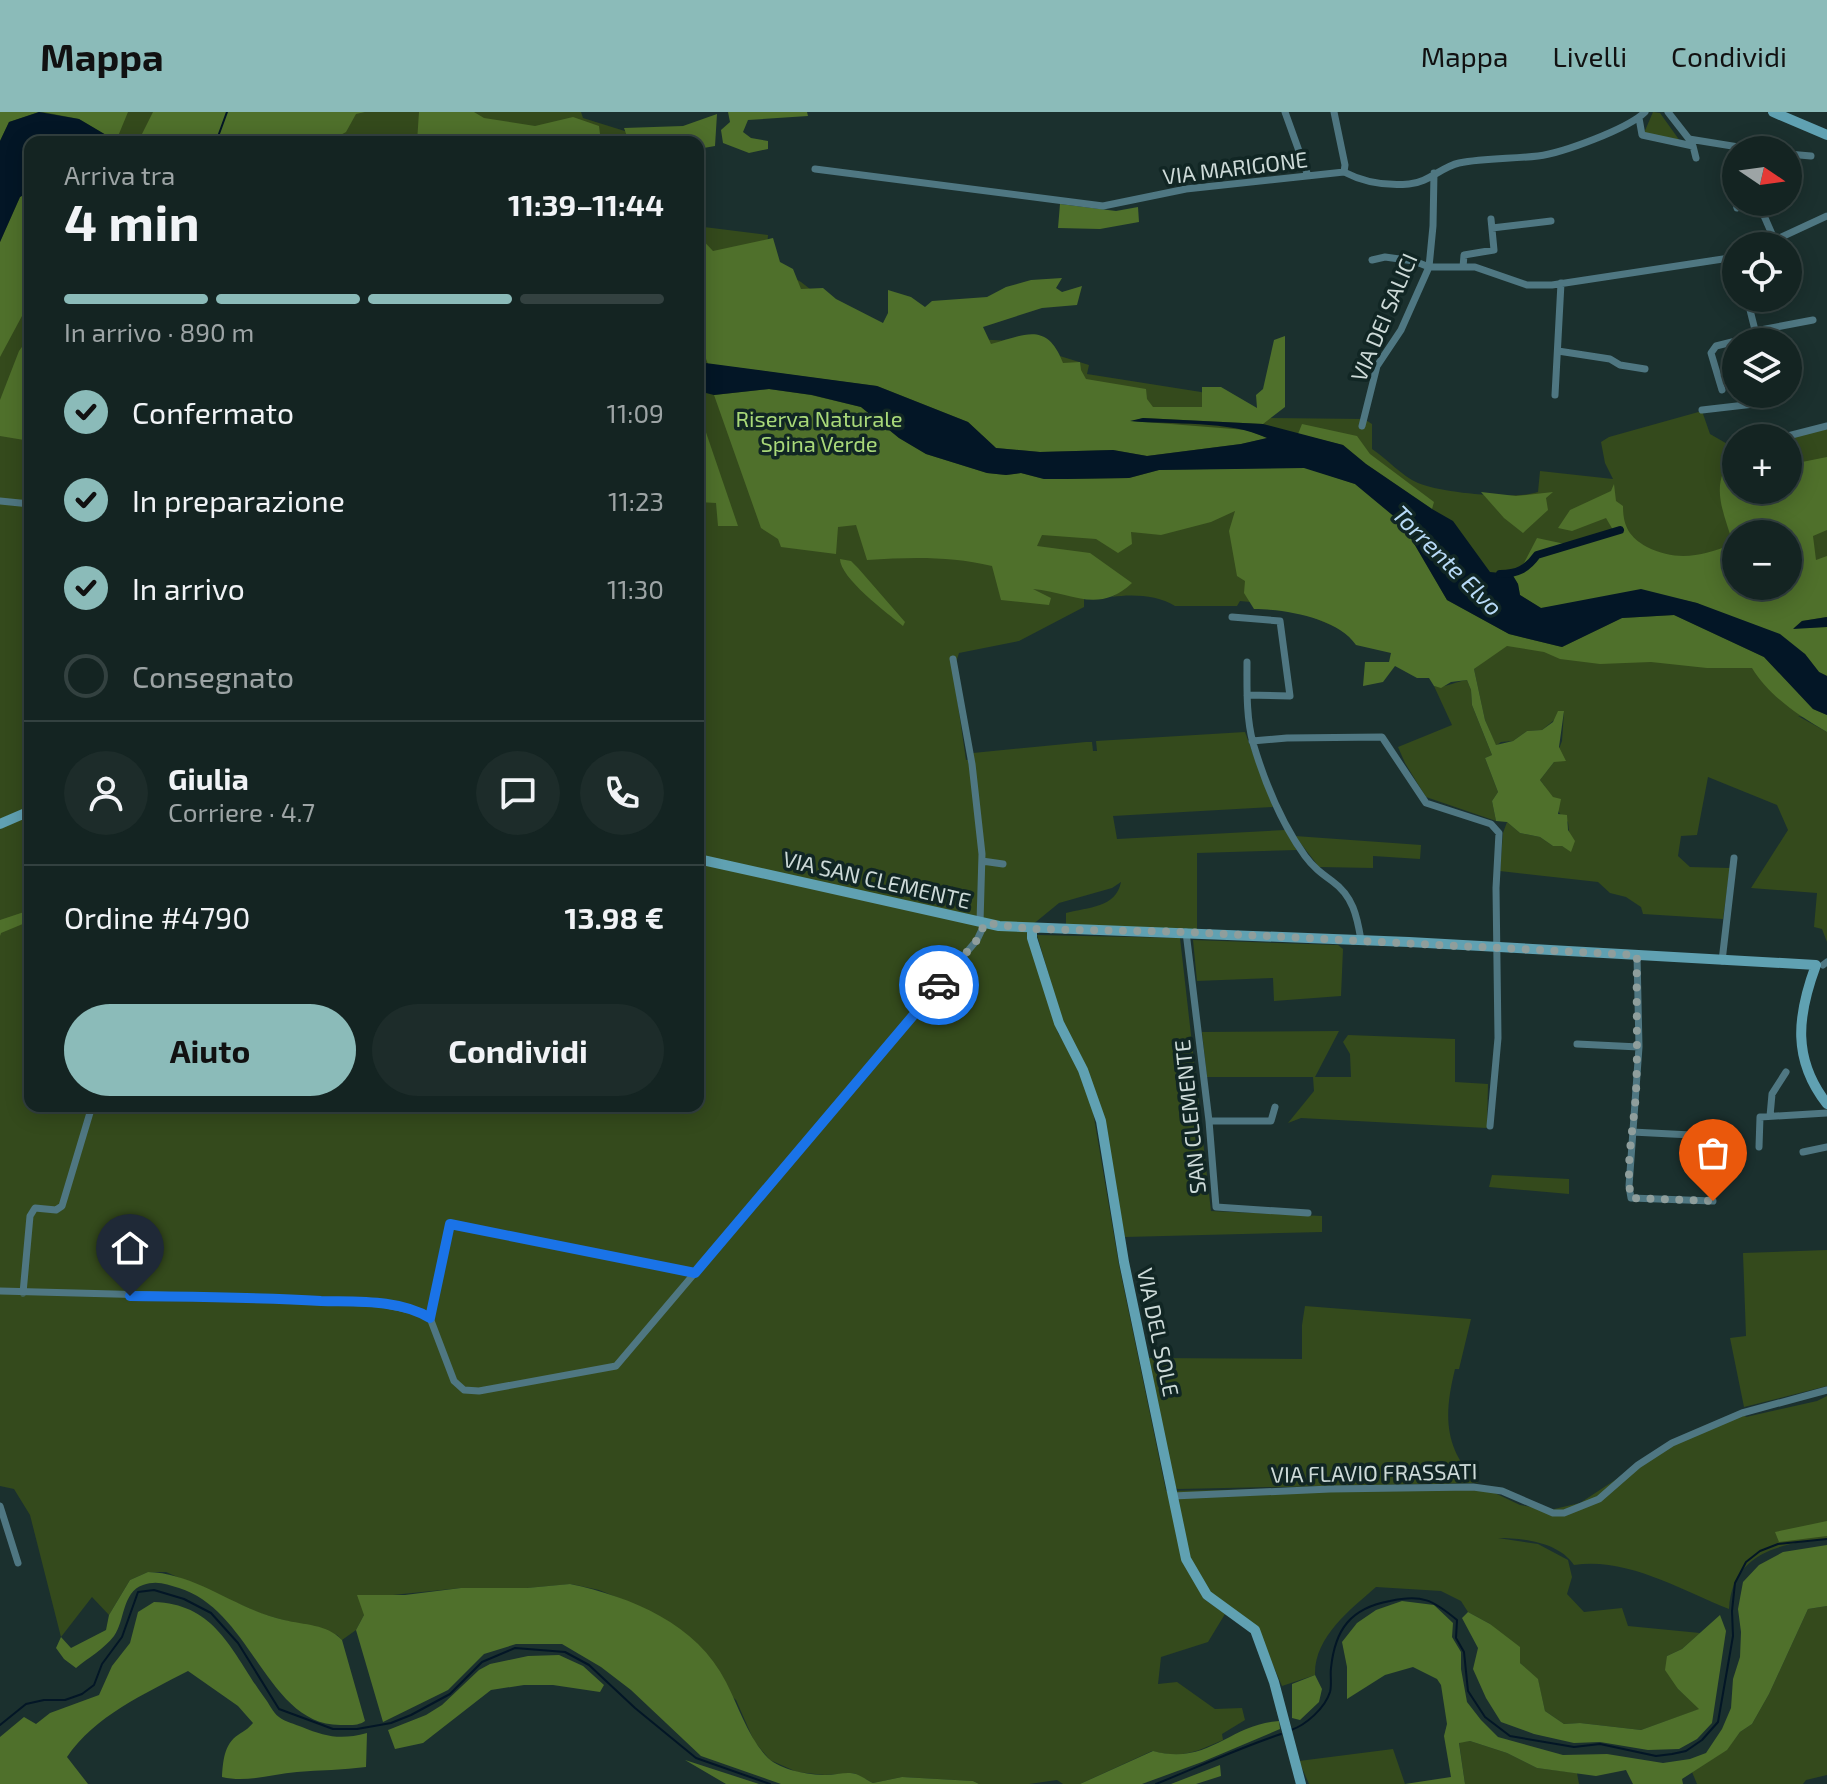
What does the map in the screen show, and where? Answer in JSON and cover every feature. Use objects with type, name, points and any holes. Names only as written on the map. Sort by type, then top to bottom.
[{"type":"street","points":[[1285,112],[1308,176]]},
{"type":"street","points":[[1334,112],[1344,172]]},
{"type":"street","points":[[1668,112],[1689,139],[1722,144]]},
{"type":"street","points":[[1773,112],[1827,135]]},
{"type":"street","points":[[1642,115],[1642,135],[1693,146],[1696,158]]},
{"type":"street","name":"VIA MARIGONE","points":[[815,169],[1103,206],[1186,189],[1344,172],[1363,182],[1414,184],[1461,162],[1542,155],[1619,129],[1642,115]]},
{"type":"street","points":[[1802,155],[1811,156]]},
{"type":"street","name":"VIA DEI SALICI","points":[[1362,426],[1377,366],[1401,330],[1429,267],[1434,173]]},
{"type":"street","points":[[1794,232],[1827,216]]},
{"type":"street","points":[[1463,267],[1464,255],[1494,250],[1492,223],[1551,221]]},
{"type":"street","points":[[1372,260],[1385,257],[1414,261],[1429,267],[1475,267],[1527,285],[1561,283],[1722,259]]},
{"type":"street","points":[[1555,395],[1561,283]]},
{"type":"street","points":[[1785,328],[1813,320]]},
{"type":"street","points":[[1722,346],[1712,349],[1711,353],[1722,390]]},
{"type":"street","points":[[1558,351],[1610,359],[1620,365],[1645,369]]},
{"type":"street","points":[[1702,410],[1722,408]]},
{"type":"street","points":[[1802,432],[1827,426]]},
{"type":"street","points":[[0,501],[24,503]]},
{"type":"street","points":[[1232,617],[1280,621],[1290,696],[1247,695]]},
{"type":"street","points":[[695,1273],[450,1224],[430,1318],[454,1381],[464,1390],[494,1388],[616,1366],[695,1273],[977,940],[982,923],[982,861],[972,764],[953,659]]},
{"type":"street","points":[[1247,662],[1252,741],[1282,814],[1302,852],[1320,874],[1332,881],[1352,902],[1361,940]]},
{"type":"street","points":[[1252,741],[1382,737],[1426,803],[1491,824],[1499,833],[1496,888],[1498,1038],[1490,1126]]},
{"type":"street","points":[[0,824],[24,814]]},
{"type":"street","points":[[1722,961],[1734,858]]},
{"type":"street","name":"VIA SAN CLEMENTE","points":[[704,860],[982,923],[1032,929],[1186,932],[1823,964]]},
{"type":"street","points":[[982,861],[1003,864]]},
{"type":"street","name":"VIA DEL SOLE","points":[[1032,929],[1032,938],[1056,1013],[1067,1042],[1083,1070],[1101,1121],[1124,1262],[1186,1559],[1207,1595],[1255,1630],[1274,1682],[1301,1784]]},
{"type":"street","name":"SAN CLEMENTE","points":[[1186,932],[1216,1207],[1308,1213]]},
{"type":"street","points":[[1637,955],[1639,1047],[1629,1186],[1631,1198],[1713,1201]]},
{"type":"street","points":[[1823,964],[1807,989],[1800,1031],[1803,1059],[1814,1088],[1827,1104]]},
{"type":"street","points":[[1577,1044],[1639,1047]]},
{"type":"street","points":[[1770,1116],[1772,1094],[1786,1072]]},
{"type":"street","points":[[1209,1121],[1271,1121],[1275,1107]]},
{"type":"street","points":[[23,1293],[30,1216],[35,1208],[56,1210],[62,1206],[90,1112]]},
{"type":"street","points":[[1759,1147],[1760,1117],[1827,1113]]},
{"type":"street","points":[[1632,1132],[1711,1136]]},
{"type":"street","points":[[1803,1152],[1827,1147]]},
{"type":"street","points":[[0,1291],[382,1304],[420,1312],[430,1318]]},
{"type":"street","name":"VIA FLAVIO FRASSATI","points":[[1173,1496],[1473,1487],[1502,1491],[1553,1513],[1564,1513],[1599,1499],[1638,1465],[1672,1443],[1742,1413],[1827,1390]]},
{"type":"street","points":[[0,1506],[18,1563]]},
{"type":"green space","name":"Riserva Naturale Spina Verde","points":[[0,112],[581,112],[583,118],[641,136],[24,136],[24,1112],[704,1112],[704,227],[768,235],[766,262],[801,282],[832,306],[877,323],[975,339],[1011,341],[1089,365],[1087,374],[1201,392],[1263,418],[1364,419],[1372,424],[1372,449],[1412,480],[1444,490],[1496,495],[1538,492],[1540,471],[1613,479],[1605,463],[1601,442],[1609,437],[1702,411],[1710,434],[1722,441],[1722,504],[1802,504],[1802,435],[1827,429],[1827,721],[1798,716],[1827,732],[1827,942],[1822,929],[1814,927],[1817,893],[1751,888],[1788,830],[1777,805],[1708,777],[1697,835],[1681,836],[1678,856],[1690,867],[1730,868],[1723,919],[1643,914],[1641,907],[1626,897],[1610,893],[1598,882],[1500,871],[1503,833],[1507,822],[1520,833],[1540,837],[1553,846],[1562,846],[1571,851],[1568,822],[1559,813],[1540,780],[1554,762],[1562,741],[1564,712],[1542,730],[1527,731],[1513,741],[1501,742],[1496,746],[1485,720],[1474,669],[1496,652],[1404,648],[1340,629],[1284,605],[1240,601],[1237,606],[1175,606],[1152,598],[1112,597],[1118,593],[1084,590],[1084,607],[1019,641],[959,653],[953,671],[966,760],[974,759],[973,753],[1086,742],[1092,742],[1093,751],[1097,751],[1096,741],[1245,732],[1273,807],[1113,816],[1117,839],[1285,830],[1297,850],[1197,853],[1197,930],[1066,925],[1066,913],[1107,902],[1118,891],[1121,882],[1112,888],[1059,903],[1026,930],[1058,1033],[1074,1058],[1090,1094],[1119,1265],[1166,1491],[1478,1485],[1520,1505],[1550,1510],[1580,1503],[1676,1440],[1744,1415],[1817,1401],[1827,1396],[1827,1539],[1776,1548],[1749,1563],[1732,1590],[1729,1609],[1634,1570],[1594,1564],[1574,1565],[1567,1557],[1550,1546],[1529,1540],[1498,1538],[1538,1544],[1568,1560],[1572,1577],[1567,1594],[1584,1612],[1622,1608],[1628,1626],[1700,1633],[1682,1649],[1667,1656],[1678,1689],[1700,1709],[1641,1730],[1564,1724],[1545,1711],[1538,1680],[1520,1663],[1490,1624],[1468,1612],[1461,1601],[1441,1591],[1376,1587],[1335,1625],[1320,1648],[1315,1675],[1282,1686],[1258,1630],[1198,1588],[1204,1599],[1225,1614],[1208,1642],[1161,1657],[1158,1684],[1177,1682],[1215,1709],[1242,1708],[1245,1720],[1222,1734],[1223,1740],[1189,1753],[1152,1751],[1080,1784],[1063,1784],[1057,1780],[1029,1784],[979,1784],[973,1781],[902,1777],[873,1783],[854,1773],[825,1775],[797,1772],[770,1760],[754,1741],[736,1700],[626,1601],[599,1590],[571,1584],[461,1588],[393,1595],[364,1615],[356,1630],[342,1640],[337,1635],[262,1614],[166,1572],[148,1572],[130,1580],[109,1615],[92,1597],[61,1637],[30,1515],[14,1489],[0,1486]]},
{"type":"green space","points":[[0,112],[39,112],[9,122],[0,141]]},
{"type":"green space","points":[[43,112],[128,112],[118,136],[108,136],[79,119]]},
{"type":"green space","points":[[153,112],[365,112],[356,114],[346,132],[339,136],[141,136]]},
{"type":"green space","points":[[419,112],[474,112],[484,118],[535,126],[573,117],[599,126],[600,136],[417,136]]},
{"type":"green space","points":[[728,112],[807,112],[808,116],[748,120],[743,132],[751,138],[768,141],[768,149],[749,153],[723,143],[721,130],[730,122]]},
{"type":"green space","points":[[1653,112],[1660,113],[1680,141],[1644,133]]},
{"type":"green space","points":[[717,114],[715,146],[704,148],[704,136],[627,136],[624,128],[683,126]]},
{"type":"green space","points":[[24,195],[24,312],[0,357],[0,242],[20,197]]},
{"type":"green space","points":[[1060,204],[1116,211],[1138,207],[1139,222],[1100,229],[1058,228]]},
{"type":"green space","points":[[773,238],[780,262],[793,269],[801,289],[823,288],[836,299],[883,323],[888,313],[888,290],[911,297],[925,307],[932,301],[987,297],[1006,287],[1031,280],[1062,278],[1056,288],[1062,292],[1082,286],[1077,305],[1042,308],[983,327],[991,344],[1025,335],[1042,336],[1057,350],[1063,363],[1080,362],[1086,379],[1146,389],[1147,399],[1153,407],[1202,407],[1202,387],[1221,387],[1257,408],[1256,395],[1263,389],[1274,340],[1285,336],[1285,407],[1263,424],[1143,418],[1133,421],[1246,430],[1268,438],[1241,444],[1147,456],[1113,450],[1040,452],[996,448],[968,422],[877,386],[708,364],[704,354],[704,241],[713,251]]},
{"type":"green space","points":[[24,344],[24,440],[0,436],[0,400]]},
{"type":"green space","name":"Riserva Naturale Spina Verde","points":[[769,389],[861,407],[899,438],[926,454],[987,473],[1021,473],[1044,479],[1129,478],[1159,470],[1304,467],[1355,484],[1402,523],[1447,600],[1509,634],[1562,647],[1622,618],[1674,615],[1764,657],[1813,709],[1827,715],[1827,732],[1785,704],[1767,688],[1752,668],[1707,668],[1651,662],[1600,664],[1560,659],[1544,652],[1507,646],[1474,669],[1485,720],[1496,745],[1513,741],[1527,731],[1542,730],[1553,722],[1558,711],[1564,711],[1559,747],[1566,761],[1554,762],[1540,780],[1553,797],[1561,799],[1558,814],[1567,815],[1568,830],[1575,841],[1571,852],[1562,846],[1553,846],[1540,837],[1520,833],[1507,822],[1496,821],[1492,801],[1498,792],[1485,758],[1492,755],[1472,705],[1467,680],[1451,682],[1441,688],[1434,686],[1429,678],[1417,678],[1395,666],[1383,682],[1363,686],[1365,662],[1389,662],[1391,653],[1356,645],[1337,628],[1310,617],[1254,609],[1244,593],[1245,581],[1237,576],[1229,531],[1235,511],[1211,522],[1161,535],[1131,532],[1132,544],[1118,553],[1096,539],[1042,535],[1037,546],[1090,553],[1132,583],[1120,593],[1096,600],[1033,589],[1051,598],[1049,605],[1001,600],[992,566],[930,558],[867,560],[856,525],[838,527],[836,554],[781,547],[778,539],[761,528],[714,395]]},
{"type":"green space","points":[[1302,424],[1357,436],[1370,454],[1434,502],[1432,509],[1343,445],[1298,434]]},
{"type":"green space","points":[[704,427],[738,526],[718,526],[716,503],[704,502]]},
{"type":"green space","points":[[1827,457],[1827,530],[1813,536],[1816,560],[1827,556],[1827,617],[1802,621],[1794,628],[1827,627],[1827,676],[1819,672],[1805,654],[1697,603],[1679,599],[1541,608],[1520,595],[1512,574],[1524,563],[1537,538],[1565,544],[1613,530],[1606,518],[1572,531],[1558,528],[1570,510],[1611,491],[1614,484],[1616,501],[1623,506],[1628,530],[1647,547],[1679,556],[1722,548],[1722,600],[1802,600],[1802,520],[1725,520],[1720,498],[1722,476],[1722,504],[1802,504],[1802,462]]},
{"type":"green space","points":[[1481,492],[1516,496],[1553,492],[1546,498],[1548,510],[1523,533],[1504,518]]},
{"type":"green space","points":[[840,559],[851,561],[858,568],[905,622],[903,626],[856,585],[842,567]]},
{"type":"green space","points":[[1467,680],[1472,705],[1492,755],[1485,758],[1498,792],[1492,801],[1496,821],[1426,797],[1398,747],[1452,725],[1434,686]]},
{"type":"green space","points":[[1295,836],[1421,845],[1420,859],[1373,856],[1373,868],[1319,867]]},
{"type":"green space","points":[[24,912],[24,923],[0,936],[0,920]]},
{"type":"green space","points":[[1037,935],[1180,938],[1211,1211],[1322,1216],[1322,1232],[1125,1237],[1108,1153],[1066,1033]]},
{"type":"green space","points":[[1193,940],[1338,945],[1343,949],[1341,996],[1274,1001],[1273,978],[1197,981]]},
{"type":"green space","points":[[1339,1031],[1315,1077],[1351,1077],[1350,1054],[1343,1042],[1348,1035],[1455,1039],[1455,1082],[1488,1084],[1487,1128],[1301,1118],[1288,1123],[1314,1091],[1313,1077],[1207,1077],[1202,1032]]},
{"type":"green space","points":[[1492,1175],[1569,1179],[1569,1194],[1489,1187]]},
{"type":"green space","points":[[1827,1250],[1827,1386],[1744,1407],[1730,1338],[1746,1336],[1743,1253]]},
{"type":"green space","points":[[1305,1306],[1471,1319],[1459,1369],[1455,1369],[1448,1416],[1452,1443],[1458,1457],[1478,1483],[1173,1487],[1148,1358],[1302,1359]]},
{"type":"green space","points":[[1827,1521],[1827,1536],[1779,1542],[1775,1532]]},
{"type":"green space","points":[[1827,1545],[1827,1606],[1808,1609],[1752,1724],[1740,1732],[1727,1750],[1682,1779],[1683,1784],[1633,1784],[1626,1770],[1596,1776],[1537,1768],[1507,1753],[1470,1741],[1459,1743],[1465,1784],[1405,1784],[1451,1777],[1444,1736],[1447,1724],[1441,1685],[1437,1679],[1413,1667],[1385,1675],[1347,1699],[1347,1667],[1342,1642],[1357,1623],[1376,1610],[1402,1601],[1434,1605],[1453,1623],[1452,1637],[1461,1652],[1467,1702],[1498,1737],[1563,1755],[1607,1754],[1663,1763],[1690,1759],[1706,1753],[1731,1708],[1733,1679],[1740,1657],[1738,1609],[1743,1582],[1759,1565],[1783,1552]]},
{"type":"green space","points":[[148,1572],[183,1579],[267,1615],[322,1628],[336,1635],[342,1640],[365,1721],[342,1725],[316,1721],[295,1708],[277,1689],[225,1619],[204,1601],[166,1584],[152,1583],[136,1589],[127,1600],[114,1636],[76,1668],[64,1659],[56,1648],[61,1637],[71,1648],[106,1630],[109,1615],[130,1580]]},
{"type":"green space","points":[[570,1584],[639,1605],[680,1629],[698,1644],[726,1682],[755,1741],[768,1758],[780,1766],[811,1774],[853,1773],[873,1783],[902,1777],[973,1781],[979,1784],[781,1784],[701,1756],[631,1690],[601,1667],[562,1644],[516,1644],[484,1654],[448,1690],[383,1722],[356,1630],[364,1615],[357,1595],[405,1595],[461,1588],[527,1588]]},
{"type":"green space","points":[[154,1602],[176,1605],[208,1621],[232,1648],[281,1719],[326,1735],[341,1737],[367,1733],[366,1767],[250,1779],[222,1777],[230,1743],[253,1723],[238,1706],[188,1671],[122,1707],[78,1742],[67,1757],[88,1784],[0,1784],[0,1737],[24,1717],[36,1724],[50,1713],[99,1695],[112,1666],[130,1643],[138,1612]]},
{"type":"green space","points":[[1827,1606],[1827,1775],[1806,1780],[1803,1784],[1697,1784],[1692,1772],[1726,1750],[1740,1732],[1752,1724],[1808,1609]]},
{"type":"green space","points":[[1468,1612],[1520,1647],[1520,1663],[1538,1679],[1545,1711],[1564,1724],[1641,1730],[1699,1709],[1678,1689],[1665,1670],[1667,1656],[1682,1649],[1720,1615],[1726,1631],[1712,1723],[1697,1739],[1679,1749],[1648,1750],[1600,1742],[1574,1743],[1534,1734],[1501,1722],[1473,1669],[1478,1648],[1462,1618]]},
{"type":"green space","points":[[559,1655],[583,1666],[604,1685],[600,1692],[553,1685],[491,1690],[423,1743],[395,1749],[388,1730],[442,1705],[479,1670],[490,1664],[528,1656]]},
{"type":"green space","points":[[1315,1675],[1322,1689],[1319,1702],[1300,1720],[1292,1718],[1292,1684]]},
{"type":"green space","points":[[1279,1721],[1280,1729],[1142,1784],[1080,1784],[1153,1751],[1189,1753],[1246,1729]]},
{"type":"green space","points":[[1470,1741],[1507,1753],[1537,1768],[1577,1773],[1579,1784],[1465,1784],[1459,1742]]},
{"type":"green space","points":[[1393,1749],[1405,1784],[1309,1784],[1299,1761]]},
{"type":"green space","points":[[685,1760],[759,1784],[726,1784]]},
{"type":"green space","points":[[1220,1765],[1221,1776],[1196,1784],[1171,1784]]},
{"type":"water","points":[[39,112],[79,119],[108,136],[24,136],[24,195],[20,197],[0,242],[0,141],[9,122]]},
{"type":"water","name":"Torrente Elvo","points":[[704,363],[877,386],[968,422],[996,448],[1040,452],[1113,450],[1147,456],[1267,438],[1235,428],[1130,421],[1143,418],[1263,424],[1343,445],[1366,464],[1453,521],[1490,572],[1512,574],[1520,595],[1541,608],[1641,589],[1697,603],[1780,634],[1827,676],[1827,715],[1813,709],[1764,657],[1674,615],[1622,618],[1562,647],[1509,634],[1447,600],[1402,523],[1355,484],[1304,468],[1159,470],[1129,478],[1067,479],[1044,479],[1021,473],[987,473],[926,454],[899,438],[861,407],[769,389],[714,395],[704,392]]},
{"type":"water","points":[[1827,617],[1827,627],[1793,629],[1802,621]]},
{"type":"waterway","points":[[218,136],[227,112]]},
{"type":"waterway","points":[[1500,574],[1521,570],[1537,555],[1620,530]]},
{"type":"waterway","points":[[1291,1730],[1314,1715],[1328,1698],[1333,1654],[1347,1622],[1376,1604],[1411,1598],[1434,1603],[1457,1620],[1456,1638],[1464,1652],[1468,1691],[1485,1717],[1510,1736],[1574,1747],[1600,1744],[1656,1756],[1686,1751],[1702,1740],[1718,1722],[1733,1636],[1735,1583],[1746,1562],[1760,1551],[1778,1544],[1827,1539]]},
{"type":"waterway","points":[[0,1725],[26,1704],[65,1700],[82,1694],[94,1685],[102,1664],[122,1637],[138,1592],[154,1590],[184,1599],[211,1613],[238,1643],[279,1709],[333,1729],[357,1729],[391,1723],[411,1715],[450,1694],[482,1662],[515,1648],[565,1652],[589,1665],[696,1758],[770,1784]]},
{"type":"waterway","points":[[1156,1784],[1281,1734]]},
{"type":"way so far","points":[[939,985],[977,940],[985,923],[1032,929],[1186,932],[1637,955],[1639,1047],[1629,1186],[1631,1198],[1713,1201]]},
{"type":"route","points":[[130,1296],[382,1304],[420,1312],[430,1318],[450,1224],[695,1273],[939,985]]}]
